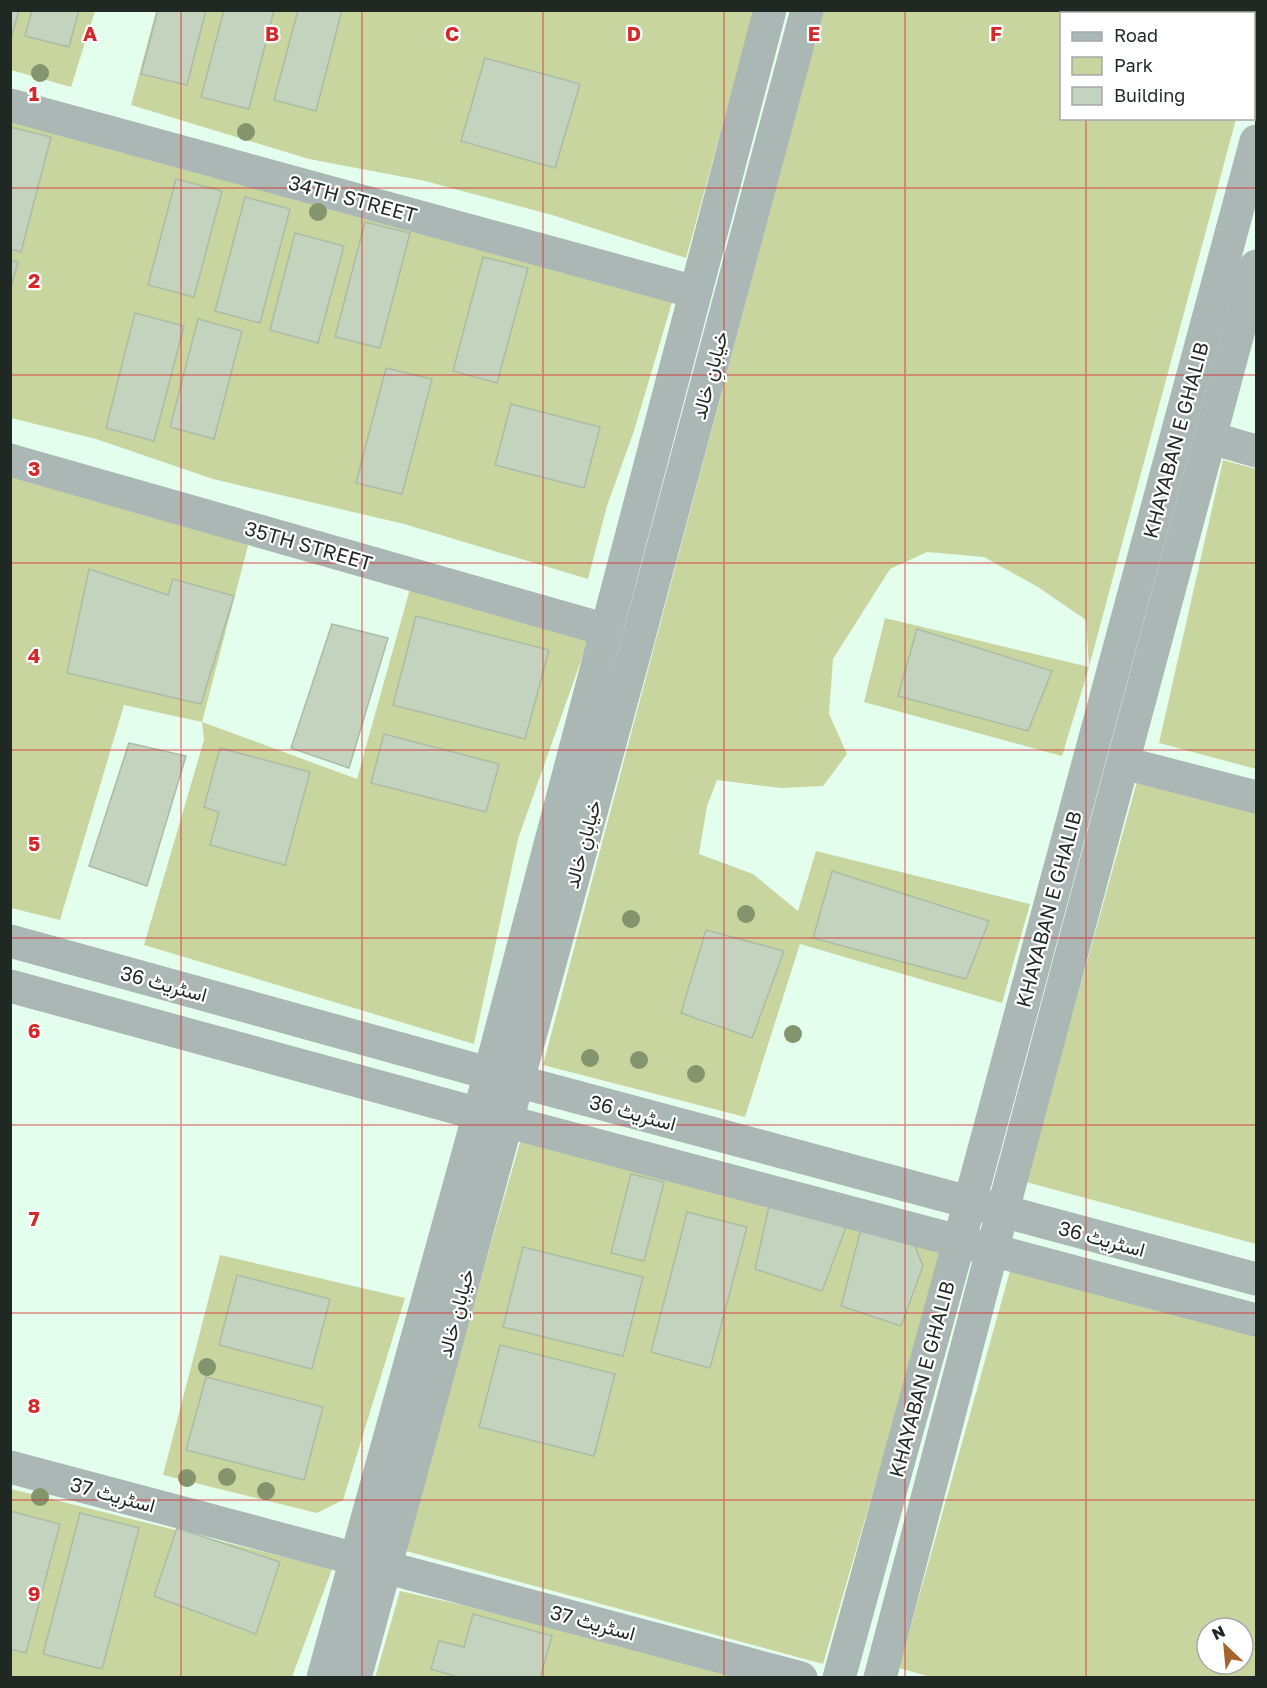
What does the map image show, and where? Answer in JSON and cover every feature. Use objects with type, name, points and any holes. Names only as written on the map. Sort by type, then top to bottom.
[{"type":"street","name":"خیابانِ خالد","points":[[323,1677],[370,1563],[493,1117],[607,630],[770,10]]},
{"type":"street","name":"خیابانِ خالد","points":[[503,1077],[640,632],[807,10]]},
{"type":"street","name":"34TH STREET","points":[[10,105],[695,292]]},
{"type":"street","name":"KHAYABAN E GHALIB","points":[[839,1677],[1257,141]]},
{"type":"street","name":"KHAYABAN E GHALIB","points":[[880,1677],[1257,266]]},
{"type":"street","points":[[1210,438],[1257,451]]},
{"type":"street","name":"35TH STREET","points":[[10,460],[607,630]]},
{"type":"street","points":[[1124,762],[1257,797]]},
{"type":"street","name":"اسٹریٹ 36","points":[[10,941],[503,1077],[1257,1279]]},
{"type":"street","name":"اسٹریٹ 36","points":[[10,986],[992,1251],[1257,1320]]},
{"type":"street","name":"اسٹریٹ 37","points":[[10,1467],[801,1677]]},
{"type":"street","name":"خیابانِ خالد","points":[[355,1677],[370,1563]]},
{"type":"green space","points":[[10,11],[95,11],[71,87],[11,70]]},
{"type":"green space","points":[[156,11],[754,11],[686,258],[552,215],[425,181],[309,159],[131,105]]},
{"type":"green space","points":[[823,11],[1256,11],[1255,46],[1255,12],[1060,12],[1060,120],[1236,120],[1089,667],[1086,620],[1038,587],[984,557],[927,552],[890,569],[833,659],[829,714],[847,754],[823,786],[781,788],[717,780],[707,806],[699,854],[753,874],[798,911],[816,851],[1030,904],[1002,1003],[800,944],[745,1117],[543,1065]]},
{"type":"green space","points":[[10,119],[673,299],[634,431],[607,506],[588,579],[404,524],[213,479],[96,439],[11,418]]},
{"type":"green space","points":[[1223,460],[1256,469],[1256,769],[1159,743]]},
{"type":"green space","points":[[10,471],[250,538],[202,722],[124,705],[60,920],[11,908]]},
{"type":"green space","points":[[411,585],[589,638],[518,839],[474,1044],[144,945],[204,740],[202,722],[357,779]]},
{"type":"green space","points":[[885,618],[1089,667],[1062,756],[864,702]]},
{"type":"green space","points":[[1138,778],[1256,810],[1256,1244],[1026,1182]]},
{"type":"green space","points":[[521,1139],[947,1250],[917,1340],[823,1664],[406,1551],[438,1428]]},
{"type":"green space","points":[[220,1255],[405,1298],[343,1500],[317,1513],[163,1475]]},
{"type":"green space","points":[[1012,1264],[1256,1329],[1256,1677],[934,1678],[899,1668]]},
{"type":"green space","points":[[11,1489],[332,1569],[292,1677],[11,1678]]},
{"type":"green space","points":[[400,1591],[569,1629],[746,1678],[375,1678]]},
{"type":"building","points":[[10,10],[19,10],[12,35],[10,35]]},
{"type":"building","points":[[32,10],[79,10],[69,47],[25,36]]},
{"type":"building","points":[[158,10],[206,10],[187,85],[141,74]]},
{"type":"building","points":[[224,10],[274,10],[249,109],[201,97]]},
{"type":"building","points":[[298,10],[342,10],[316,111],[274,100]]},
{"type":"building","points":[[485,58],[580,84],[555,168],[461,141]]},
{"type":"building","points":[[10,127],[51,137],[21,252],[10,249]]},
{"type":"building","points":[[176,179],[222,191],[194,297],[148,285]]},
{"type":"building","points":[[245,197],[290,209],[260,323],[215,311]]},
{"type":"building","points":[[365,222],[410,233],[380,348],[335,337]]},
{"type":"building","points":[[295,233],[344,246],[318,343],[270,330]]},
{"type":"building","points":[[483,257],[528,268],[497,383],[453,371]]},
{"type":"building","points":[[10,260],[18,262],[10,291]]},
{"type":"building","points":[[135,313],[184,326],[154,441],[106,428]]},
{"type":"building","points":[[198,319],[242,331],[214,439],[170,427]]},
{"type":"building","points":[[386,368],[432,379],[402,494],[356,483]]},
{"type":"building","points":[[511,404],[600,427],[584,488],[495,465]]},
{"type":"building","points":[[89,569],[168,595],[173,579],[234,596],[201,704],[67,673]]},
{"type":"building","points":[[416,616],[549,650],[525,739],[393,705]]},
{"type":"building","points":[[332,624],[388,638],[349,768],[291,748]]},
{"type":"building","points":[[917,629],[1052,671],[1028,731],[898,696]]},
{"type":"building","points":[[384,734],[499,764],[486,812],[371,783]]},
{"type":"building","points":[[129,743],[186,756],[147,886],[89,866]]},
{"type":"building","points":[[220,748],[310,772],[285,865],[210,845],[219,812],[204,807]]},
{"type":"building","points":[[832,871],[989,921],[966,979],[813,938]]},
{"type":"building","points":[[706,930],[784,951],[752,1038],[681,1013]]},
{"type":"building","points":[[631,1174],[664,1182],[644,1261],[611,1253]]},
{"type":"building","points":[[770,1202],[846,1227],[822,1291],[755,1269]]},
{"type":"building","points":[[687,1212],[747,1227],[710,1368],[651,1352]]},
{"type":"building","points":[[861,1229],[913,1241],[923,1266],[901,1326],[841,1306]]},
{"type":"building","points":[[523,1247],[643,1277],[623,1356],[503,1327]]},
{"type":"building","points":[[237,1275],[330,1299],[312,1369],[219,1345]]},
{"type":"building","points":[[500,1345],[615,1374],[594,1456],[479,1427]]},
{"type":"building","points":[[206,1377],[323,1407],[304,1480],[186,1450]]},
{"type":"building","points":[[10,1511],[60,1524],[26,1653],[10,1649]]},
{"type":"building","points":[[80,1513],[139,1528],[102,1669],[43,1654]]},
{"type":"building","points":[[177,1528],[280,1562],[256,1634],[154,1596]]},
{"type":"building","points":[[473,1614],[552,1636],[540,1678],[455,1678],[455,1676],[431,1669],[439,1641],[464,1647]]}]
